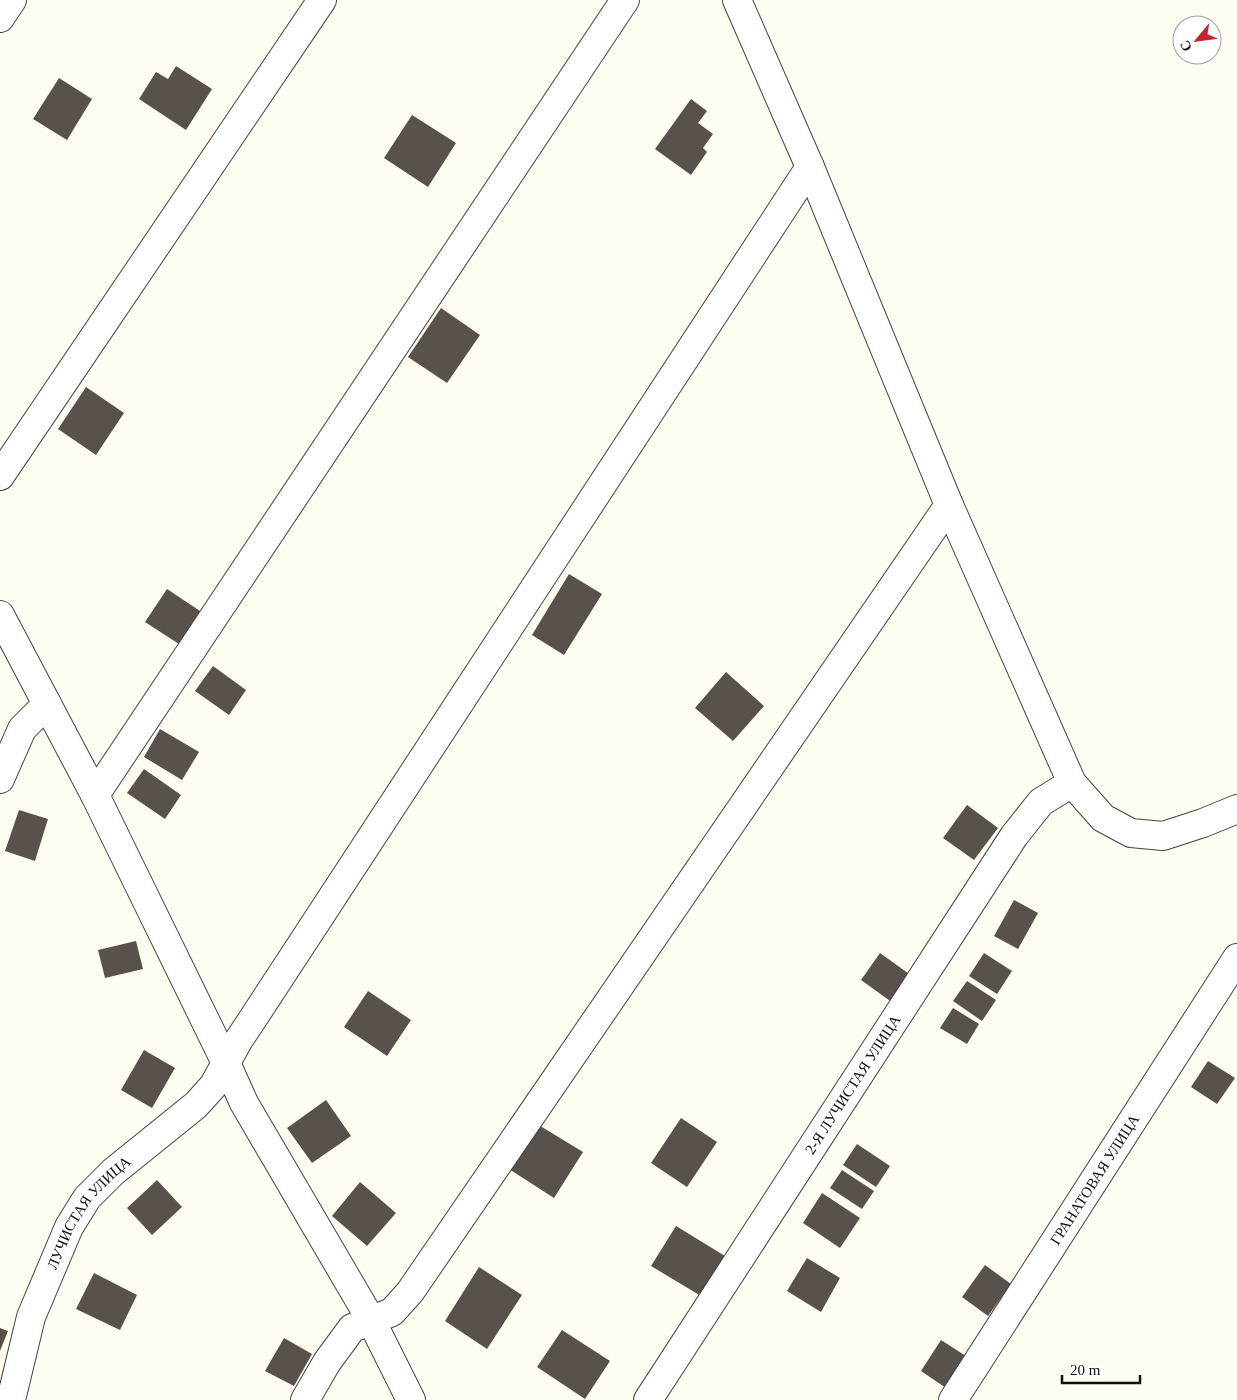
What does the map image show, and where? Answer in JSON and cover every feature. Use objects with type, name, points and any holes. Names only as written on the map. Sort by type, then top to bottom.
[{"type":"street","points":[[0,18],[12,0]]},
{"type":"street","points":[[0,476],[322,0]]},
{"type":"street","points":[[95,795],[625,0]]},
{"type":"street","points":[[737,0],[810,167],[949,505],[1072,783],[1103,818],[1131,833],[1163,836],[1203,823],[1237,808]]},
{"type":"street","name":"ЛУЧИСТАЯ УЛИЦА","points":[[11,1400],[31,1317],[69,1227],[87,1198],[114,1172],[196,1105],[214,1086],[238,1041],[810,167]]},
{"type":"street","points":[[305,1400],[327,1362],[352,1328],[392,1312],[410,1292],[949,505]]},
{"type":"street","points":[[0,615],[95,795],[244,1103],[371,1320],[411,1400]]},
{"type":"street","points":[[0,779],[22,729],[47,704]]},
{"type":"street","name":"2-Я ЛУЧИСТАЯ УЛИЦА","points":[[648,1400],[1014,836],[1041,802],[1072,783]]},
{"type":"street","name":"ГРАНАТОВАЯ УЛИЦА","points":[[953,1400],[1237,958]]},
{"type":"building","points":[[176,66],[212,89],[186,130],[139,99],[156,72],[168,79]]},
{"type":"building","points":[[59,78],[92,99],[67,140],[33,119]]},
{"type":"building","points":[[691,99],[707,111],[698,123],[713,134],[703,148],[707,152],[691,175],[655,149]]},
{"type":"building","points":[[412,115],[456,143],[428,187],[384,158]]},
{"type":"building","points":[[441,308],[480,335],[447,383],[408,357]]},
{"type":"building","points":[[86,387],[124,413],[96,455],[58,429]]},
{"type":"building","points":[[569,574],[602,594],[564,655],[532,635]]},
{"type":"building","points":[[167,589],[200,611],[179,644],[145,622]]},
{"type":"building","points":[[213,666],[246,690],[229,715],[195,691]]},
{"type":"building","points":[[726,672],[764,706],[733,741],[695,708]]},
{"type":"building","points":[[160,729],[199,752],[182,780],[144,757]]},
{"type":"building","points":[[144,769],[181,795],[165,819],[127,793]]},
{"type":"building","points":[[967,805],[998,828],[974,860],[943,838]]},
{"type":"building","points":[[19,810],[48,819],[35,861],[5,851]]},
{"type":"building","points":[[1014,900],[1038,913],[1018,949],[994,936]]},
{"type":"building","points":[[136,941],[143,969],[105,978],[98,950]]},
{"type":"building","points":[[880,953],[912,976],[893,1003],[861,980]]},
{"type":"building","points":[[984,953],[1012,971],[997,994],[969,976]]},
{"type":"building","points":[[967,981],[996,1000],[982,1021],[953,1001]]},
{"type":"building","points":[[368,991],[411,1020],[387,1056],[344,1027]]},
{"type":"building","points":[[953,1008],[979,1024],[967,1044],[940,1028]]},
{"type":"building","points":[[144,1050],[175,1068],[152,1108],[121,1090]]},
{"type":"building","points":[[1208,1061],[1235,1078],[1217,1104],[1191,1087]]},
{"type":"building","points":[[326,1100],[351,1136],[312,1163],[287,1128]]},
{"type":"building","points":[[681,1118],[717,1142],[687,1187],[651,1163]]},
{"type":"building","points":[[537,1124],[583,1152],[554,1198],[509,1169]]},
{"type":"building","points":[[857,1144],[890,1166],[876,1187],[843,1165]]},
{"type":"building","points":[[842,1170],[874,1191],[862,1209],[830,1188]]},
{"type":"building","points":[[157,1180],[182,1207],[152,1235],[127,1208]]},
{"type":"building","points":[[360,1182],[396,1213],[367,1246],[332,1216]]},
{"type":"building","points":[[822,1193],[860,1218],[840,1248],[803,1223]]},
{"type":"building","points":[[676,1226],[725,1256],[701,1296],[651,1266]]},
{"type":"building","points":[[807,1258],[840,1278],[821,1312],[787,1291]]},
{"type":"building","points":[[985,1265],[1011,1284],[988,1316],[962,1297]]},
{"type":"building","points":[[479,1267],[522,1295],[487,1349],[445,1321]]},
{"type":"building","points":[[94,1273],[137,1295],[120,1330],[76,1309]]},
{"type":"building","points":[[0,1328],[8,1331],[0,1351]]},
{"type":"building","points":[[562,1330],[610,1361],[585,1399],[537,1367]]},
{"type":"building","points":[[284,1338],[312,1354],[294,1386],[265,1371]]},
{"type":"building","points":[[941,1340],[969,1358],[949,1390],[921,1371]]}]
